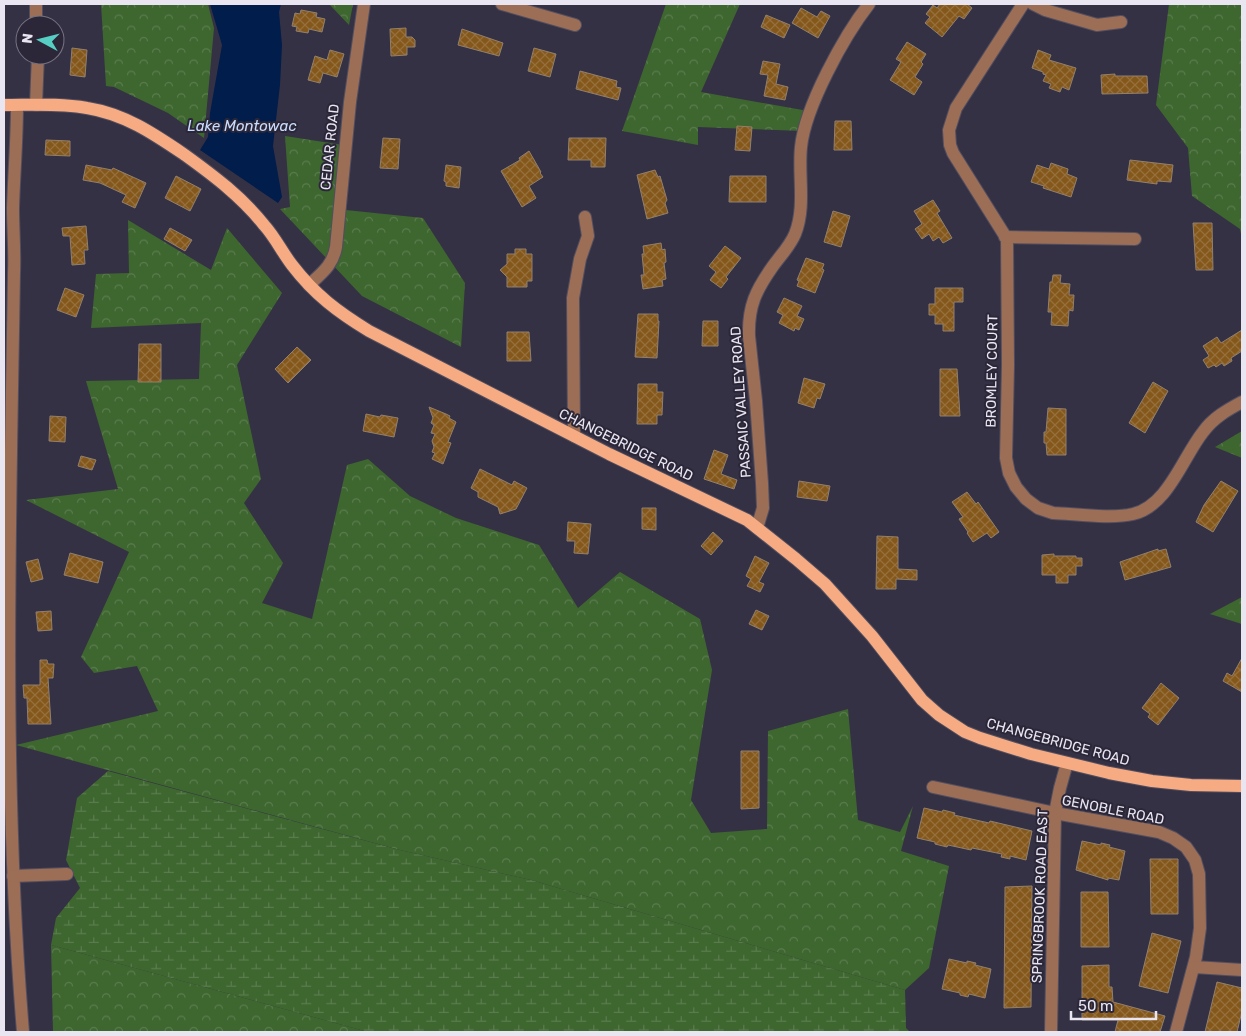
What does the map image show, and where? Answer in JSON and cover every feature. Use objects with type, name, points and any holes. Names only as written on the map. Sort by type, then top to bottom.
[{"type":"main road","name":"CHANGEBRIDGE ROAD","points":[[4,105],[63,105],[86,108],[109,113],[131,121],[151,132],[204,169],[251,209],[309,285],[320,297],[343,315],[369,331],[574,436],[747,520],[796,559],[847,606],[922,700],[939,716],[952,724],[980,738],[1109,773],[1152,781],[1242,786]]},
{"type":"street","name":"CEDAR ROAD","points":[[309,285],[327,268],[335,255],[350,102],[364,4]]},
{"type":"street","points":[[502,4],[575,25]]},
{"type":"street","name":"PASSAIC VALLEY ROAD","points":[[757,528],[763,508],[756,401],[748,325],[752,302],[795,234],[799,219],[800,148],[806,118],[841,48],[869,4]]},
{"type":"street","name":"BROMLEY COURT","points":[[1023,4],[956,108],[949,130],[950,145],[953,153],[1005,236],[1008,256],[1006,458],[1012,480],[1032,504],[1053,513],[1120,516],[1141,512],[1160,498],[1204,430],[1227,410],[1242,402]]},
{"type":"street","points":[[1033,4],[1045,10],[1097,25],[1121,22]]},
{"type":"street","points":[[36,105],[38,65]]},
{"type":"street","points":[[17,105],[9,552],[9,748],[10,879],[23,1032]]},
{"type":"street","points":[[574,436],[573,298],[580,260],[588,236],[586,217]]},
{"type":"street","points":[[1005,236],[1135,239]]},
{"type":"street","name":"SPRINGBROOK ROAD EAST","points":[[1051,1032],[1055,813],[1067,763]]},
{"type":"street","name":"GENOBLE ROAD","points":[[933,787],[1055,813],[1158,832],[1173,838],[1186,847],[1195,860],[1199,874],[1200,928],[1194,967],[1176,1032]]},
{"type":"street","points":[[10,879],[67,874]]},
{"type":"street","points":[[1194,967],[1242,970]]},
{"type":"green space","points":[[101,4],[208,4],[214,28],[204,138],[168,113],[114,87],[106,86]]},
{"type":"green space","points":[[329,4],[353,4],[349,25]]},
{"type":"green space","points":[[666,4],[740,4],[701,92],[808,111],[803,131],[698,127],[698,145],[622,131]]},
{"type":"green space","points":[[1169,4],[1242,4],[1242,239],[1240,229],[1192,196],[1188,148],[1156,105]]},
{"type":"green space","points":[[285,136],[343,145],[336,209],[423,218],[465,283],[461,347],[362,296],[280,209],[290,207]]},
{"type":"green space","points":[[128,220],[211,270],[227,228],[282,293],[237,365],[261,479],[244,503],[283,563],[262,603],[312,619],[347,465],[368,459],[410,496],[456,518],[539,545],[578,608],[620,572],[700,619],[712,670],[691,800],[711,833],[767,829],[768,731],[848,709],[858,820],[900,832],[913,806],[901,851],[949,866],[929,968],[905,990],[531,880],[400,850],[16,745],[158,711],[137,666],[94,673],[81,657],[129,552],[26,500],[118,489],[86,381],[199,379],[201,323],[91,328],[96,274],[129,273]]},
{"type":"green space","points":[[1242,431],[1242,458],[1215,447]]},
{"type":"green space","points":[[1242,597],[1242,624],[1210,614]]},
{"type":"green space","points":[[108,771],[400,850],[531,880],[905,990],[906,1028],[910,1032],[368,1032],[51,945],[56,918],[80,888],[66,860],[77,798]]},
{"type":"green space","points":[[51,945],[368,1032],[53,1032]]},
{"type":"water","name":"Lake Montowac","points":[[210,4],[281,4],[279,12],[282,45],[280,85],[273,146],[282,197],[278,203],[200,150],[208,137],[210,113],[222,45]]},
{"type":"building","points":[[940,4],[967,4],[972,8],[964,19],[959,16],[942,37],[925,23],[930,17],[926,14],[933,5],[937,8]]},
{"type":"building","points":[[801,8],[817,17],[821,11],[830,16],[818,38],[792,23]]},
{"type":"building","points":[[301,10],[317,13],[316,17],[325,19],[322,32],[309,29],[308,33],[296,31],[297,27],[292,26],[295,13],[300,14]]},
{"type":"building","points":[[766,15],[790,25],[784,38],[761,27]]},
{"type":"building","points":[[406,28],[406,37],[412,37],[415,40],[415,47],[407,47],[407,55],[391,56],[390,29]]},
{"type":"building","points":[[462,29],[503,43],[499,56],[458,45]]},
{"type":"building","points":[[907,42],[926,54],[921,62],[923,64],[915,77],[922,82],[914,95],[890,80],[901,62],[896,59]]},
{"type":"building","points":[[72,48],[87,50],[85,77],[70,75]]},
{"type":"building","points":[[534,48],[556,54],[550,77],[528,71]]},
{"type":"building","points":[[330,50],[344,54],[337,77],[323,73],[320,83],[308,80],[315,56],[327,60]]},
{"type":"building","points":[[1038,50],[1051,55],[1049,60],[1076,68],[1069,90],[1062,87],[1060,92],[1049,88],[1051,84],[1043,81],[1046,75],[1032,68]]},
{"type":"building","points":[[763,61],[780,64],[776,84],[788,87],[785,100],[764,96],[768,75],[760,74]]},
{"type":"building","points":[[580,71],[617,81],[616,87],[621,88],[618,100],[576,89]]},
{"type":"building","points":[[1115,74],[1115,76],[1147,76],[1148,93],[1102,94],[1101,75]]},
{"type":"building","points":[[835,121],[851,121],[852,150],[834,150]]},
{"type":"building","points":[[737,126],[752,127],[750,151],[735,150]]},
{"type":"building","points":[[383,138],[400,139],[398,169],[380,168]]},
{"type":"building","points":[[569,138],[606,138],[605,167],[591,167],[591,160],[568,160]]},
{"type":"building","points":[[46,140],[70,141],[70,156],[45,155]]},
{"type":"building","points":[[529,151],[543,177],[529,186],[536,198],[522,207],[501,171],[520,160],[519,158]]},
{"type":"building","points":[[1130,160],[1173,165],[1171,182],[1157,181],[1157,184],[1127,180]]},
{"type":"building","points":[[1051,163],[1068,169],[1067,174],[1077,178],[1071,197],[1031,182],[1037,165],[1049,169]]},
{"type":"building","points":[[86,165],[112,170],[113,168],[146,183],[135,208],[122,202],[126,195],[100,183],[83,180]]},
{"type":"building","points":[[446,165],[461,167],[459,188],[446,186],[444,181]]},
{"type":"building","points":[[655,170],[658,177],[660,176],[667,200],[665,203],[668,213],[647,219],[637,175]]},
{"type":"building","points":[[176,176],[201,189],[190,211],[165,198]]},
{"type":"building","points":[[730,176],[766,176],[766,202],[729,202]]},
{"type":"building","points":[[933,200],[940,211],[937,213],[952,238],[943,243],[939,237],[933,241],[929,234],[922,239],[915,229],[922,224],[914,211]]},
{"type":"building","points":[[833,211],[850,216],[841,247],[824,242]]},
{"type":"building","points":[[1193,223],[1212,223],[1213,270],[1196,270]]},
{"type":"building","points":[[86,226],[88,250],[84,250],[85,264],[72,265],[70,236],[63,236],[62,228]]},
{"type":"building","points":[[170,228],[192,240],[185,251],[164,239]]},
{"type":"building","points":[[661,243],[662,250],[665,249],[666,279],[662,280],[663,286],[643,289],[641,275],[644,275],[643,246]]},
{"type":"building","points":[[725,246],[741,258],[726,277],[728,279],[721,288],[710,280],[716,272],[709,266]]},
{"type":"building","points":[[515,249],[526,249],[526,254],[532,254],[532,281],[527,281],[527,287],[507,287],[507,277],[500,270],[507,264],[507,254],[515,254]]},
{"type":"building","points":[[806,258],[824,264],[822,269],[824,270],[815,293],[797,286],[799,281],[797,280]]},
{"type":"building","points":[[1053,275],[1061,275],[1060,283],[1070,284],[1069,295],[1074,295],[1073,311],[1069,310],[1068,326],[1051,325],[1052,312],[1048,312],[1050,282],[1052,282]]},
{"type":"building","points":[[65,288],[84,295],[76,317],[57,310]]},
{"type":"building","points":[[935,288],[963,288],[963,302],[954,302],[954,331],[943,331],[943,324],[935,324],[935,315],[929,315],[929,304],[935,304]]},
{"type":"building","points":[[784,298],[802,306],[797,316],[804,319],[799,330],[795,328],[794,331],[779,323],[783,315],[777,312]]},
{"type":"building","points":[[638,314],[658,314],[657,358],[635,357]]},
{"type":"building","points":[[703,321],[718,321],[718,346],[702,346]]},
{"type":"building","points":[[1242,330],[1242,351],[1231,358],[1232,361],[1224,366],[1222,363],[1216,367],[1214,365],[1208,368],[1203,360],[1209,356],[1203,346],[1217,337],[1221,343]]},
{"type":"building","points":[[507,332],[529,332],[531,361],[507,361]]},
{"type":"building","points":[[139,344],[161,344],[161,382],[138,382]]},
{"type":"building","points":[[297,347],[311,360],[288,383],[275,369]]},
{"type":"building","points":[[940,369],[957,369],[960,416],[940,416]]},
{"type":"building","points":[[804,378],[825,384],[820,399],[817,398],[814,408],[798,403]]},
{"type":"building","points":[[1153,382],[1168,391],[1145,433],[1129,423]]},
{"type":"building","points":[[638,384],[657,384],[657,392],[663,392],[662,415],[657,415],[657,424],[637,424]]},
{"type":"building","points":[[429,407],[450,416],[449,418],[456,422],[448,442],[451,443],[443,464],[432,459],[435,453],[432,452],[434,447],[432,441],[435,434],[431,433],[434,425],[431,423],[433,418]]},
{"type":"building","points":[[1048,408],[1066,409],[1066,455],[1047,455],[1044,432],[1046,432]]},
{"type":"building","points":[[366,414],[398,418],[394,437],[363,431]]},
{"type":"building","points":[[50,416],[66,417],[65,442],[49,441]]},
{"type":"building","points":[[714,450],[728,455],[721,474],[737,480],[734,489],[704,479]]},
{"type":"building","points":[[81,456],[96,460],[92,470],[78,466]]},
{"type":"building","points":[[480,469],[512,485],[514,481],[527,488],[516,509],[500,514],[498,507],[478,497],[478,492],[471,488]]},
{"type":"building","points":[[799,481],[830,486],[827,501],[797,497]]},
{"type":"building","points":[[1221,481],[1238,491],[1213,532],[1196,522],[1204,505]]},
{"type":"building","points":[[967,492],[976,504],[978,502],[999,532],[991,538],[987,533],[973,542],[959,519],[963,517],[952,502]]},
{"type":"building","points":[[642,508],[656,508],[656,530],[642,529]]},
{"type":"building","points":[[568,522],[591,524],[588,554],[574,553],[575,541],[567,541]]},
{"type":"building","points":[[713,532],[723,541],[711,555],[701,546]]},
{"type":"building","points":[[877,536],[898,537],[898,569],[917,570],[917,580],[896,579],[896,589],[876,589]]},
{"type":"building","points":[[1158,549],[1158,551],[1166,549],[1171,567],[1125,580],[1120,562]]},
{"type":"building","points":[[70,553],[103,562],[98,583],[64,575]]},
{"type":"building","points":[[1054,554],[1054,556],[1076,556],[1076,558],[1082,558],[1082,566],[1076,566],[1076,575],[1068,575],[1068,583],[1056,583],[1056,575],[1042,575],[1042,555]]},
{"type":"building","points":[[755,556],[769,563],[759,582],[764,584],[760,592],[747,586],[751,579],[746,576]]},
{"type":"building","points":[[38,559],[43,579],[31,582],[26,562]]},
{"type":"building","points":[[756,610],[769,616],[762,630],[749,624]]},
{"type":"building","points":[[51,611],[52,630],[38,631],[36,612]]},
{"type":"building","points":[[1242,658],[1242,692],[1223,681],[1227,673],[1232,676]]},
{"type":"building","points":[[40,660],[47,660],[48,664],[54,664],[53,678],[48,678],[51,724],[28,724],[27,698],[24,698],[23,685],[40,685]]},
{"type":"building","points":[[1161,683],[1179,698],[1158,725],[1148,717],[1150,714],[1142,708]]},
{"type":"building","points":[[741,751],[759,751],[759,808],[741,809]]},
{"type":"building","points":[[924,808],[942,812],[943,810],[955,813],[954,815],[1032,831],[1026,860],[1010,856],[1010,859],[1001,857],[1002,854],[972,848],[971,850],[948,845],[947,847],[917,838]]},
{"type":"building","points":[[1082,841],[1110,845],[1109,847],[1125,851],[1119,880],[1108,878],[1108,880],[1076,870]]},
{"type":"building","points":[[1150,859],[1178,859],[1178,914],[1151,914]]},
{"type":"building","points":[[1032,886],[1031,1007],[1004,1008],[1005,887]]},
{"type":"building","points":[[1081,892],[1108,892],[1109,947],[1081,947]]},
{"type":"building","points":[[1152,933],[1181,941],[1168,993],[1139,986]]},
{"type":"building","points":[[949,959],[976,963],[975,965],[991,969],[985,998],[969,994],[968,997],[942,989]]},
{"type":"building","points":[[1109,965],[1109,987],[1112,987],[1113,1002],[1165,1016],[1160,1032],[1115,1032],[1118,1020],[1082,1020],[1082,966]]},
{"type":"building","points":[[1217,982],[1242,988],[1242,1011],[1237,1032],[1205,1032]]}]
